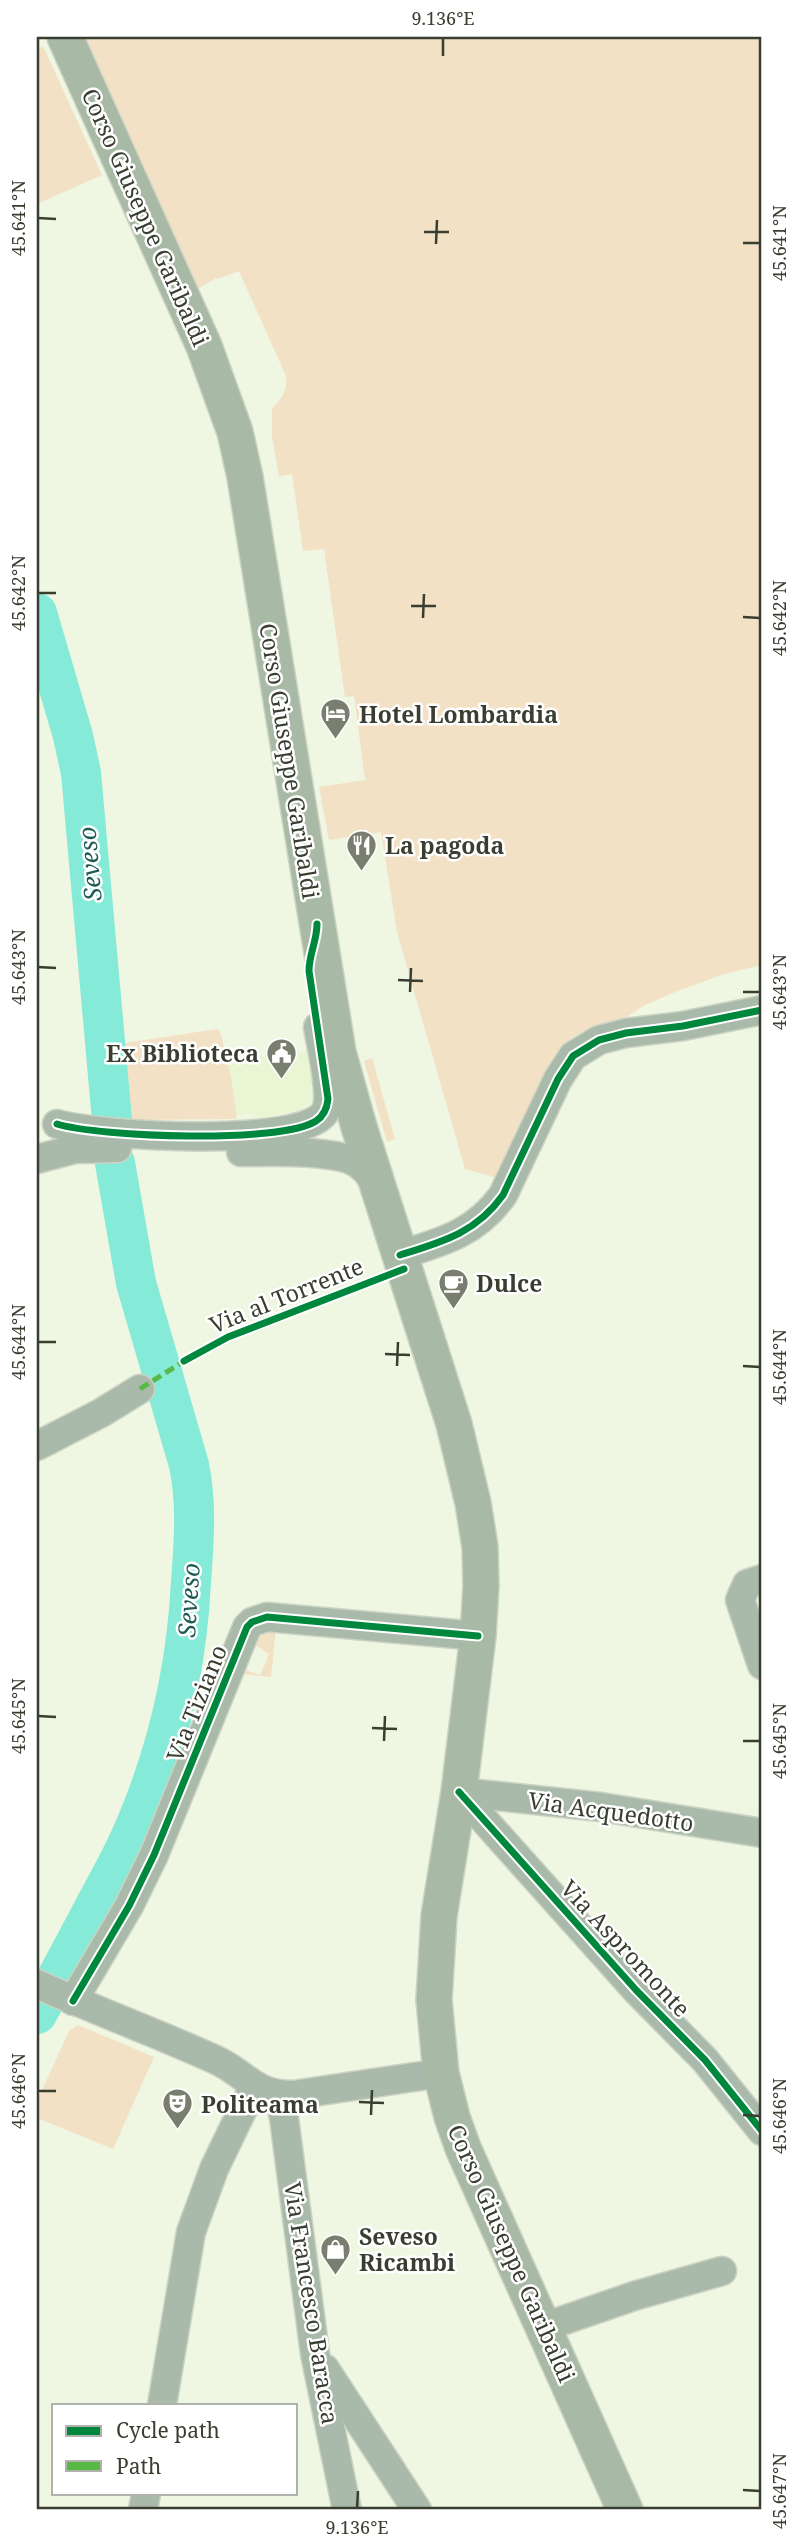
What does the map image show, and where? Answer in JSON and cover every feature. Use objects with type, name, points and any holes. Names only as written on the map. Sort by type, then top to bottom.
[{"type":"main road","name":"Corso Giuseppe Garibaldi","points":[[65,37],[204,346],[236,432],[338,1052],[359,1127],[454,1424],[473,1503],[480,1547],[481,1586],[478,1636],[459,1792],[439,1916],[435,2000],[441,2073],[463,2148],[625,2510]]},
{"type":"street","points":[[316,1121],[325,1111],[328,1099],[309,971],[317,924]]},
{"type":"street","points":[[400,1255],[458,1235],[476,1226],[492,1211],[503,1195],[558,1079],[573,1056],[599,1040],[626,1033],[683,1026],[762,1010]]},
{"type":"street","points":[[37,1159],[113,1141],[258,1136],[316,1121],[329,1113],[343,1112],[354,1119],[359,1127],[358,1140],[350,1152],[337,1156],[113,1141],[76,1140],[43,1115]]},
{"type":"street","points":[[37,1144],[46,1127],[43,1115]]},
{"type":"street","points":[[324,1155],[351,1160],[362,1167],[374,1180],[380,1193]]},
{"type":"street","points":[[37,1446],[101,1413],[139,1389]]},
{"type":"street","points":[[762,1578],[744,1587],[740,1603],[762,1665]]},
{"type":"street","name":"Via Tiziano","points":[[57,1994],[129,1906],[154,1856],[247,1627],[252,1622],[267,1617],[478,1636]]},
{"type":"street","name":"Via Acquedotto","points":[[459,1792],[587,1805],[762,1833]]},
{"type":"street","name":"Via Aspromonte","points":[[459,1792],[636,1990],[705,2060],[762,2131]]},
{"type":"street","points":[[57,1994],[219,2061],[267,2091],[293,2095],[441,2073]]},
{"type":"street","points":[[162,2404],[191,2232],[214,2169],[267,2091]]},
{"type":"street","name":"Via Francesco Baracca","points":[[267,2091],[284,2118],[315,2354],[348,2510]]},
{"type":"street","points":[[544,2327],[634,2296],[722,2271]]},
{"type":"street","points":[[315,2354],[417,2510]]},
{"type":"shaded area","points":[[80,37],[762,37],[762,965],[724,974],[680,990],[645,1005],[623,1019],[594,1026],[573,1037],[558,1051],[500,1179],[465,1169],[397,932],[381,832],[329,840],[319,787],[365,780],[354,696],[345,697],[324,549],[303,551],[292,474],[279,476],[272,437],[272,408],[283,394],[286,376],[239,271],[216,278],[194,291]]},
{"type":"shaded area","points":[[43,46],[102,175],[37,204],[37,49]]},
{"type":"shaded area","points":[[217,1029],[220,1031],[231,1077],[237,1119],[128,1120],[118,1044]]},
{"type":"shaded area","points":[[308,1051],[313,1066],[315,1104],[301,1106],[301,1111],[255,1118],[254,1113],[237,1115],[228,1063]]},
{"type":"shaded area","points":[[372,1058],[395,1139],[387,1142],[364,1061]]},
{"type":"shaded area","points":[[276,1627],[271,1677],[242,1674],[244,1669],[260,1675],[269,1654],[254,1644],[260,1629]]},
{"type":"shaded area","points":[[78,2025],[154,2057],[113,2149],[37,2118],[37,2101],[69,2031]]},
{"type":"waterway","name":"Seveso","points":[[37,613],[81,773],[112,1120]]},
{"type":"waterway","name":"Seveso","points":[[37,2014],[114,1871],[142,1810],[161,1755],[176,1698],[189,1611],[194,1523],[192,1480],[136,1283],[115,1163]]},
{"type":"marked path","points":[[140,1389],[184,1361]]},
{"type":"cycle path","points":[[57,1124],[110,1132],[189,1136],[267,1133],[297,1128],[319,1119],[325,1112],[328,1099],[309,971],[317,924]]},
{"type":"cycle path","points":[[400,1255],[457,1234],[493,1208],[503,1195],[558,1079],[573,1056],[599,1040],[626,1033],[683,1026],[762,1010]]},
{"type":"cycle path","name":"Via al Torrente","points":[[184,1361],[228,1337],[404,1269]]},
{"type":"cycle path","points":[[73,2001],[129,1906],[154,1855],[247,1627],[252,1622],[267,1617],[478,1636]]},
{"type":"cycle path","points":[[459,1792],[636,1990],[705,2060],[762,2131]]},
{"type":"place","name":"Hotel Lombardia","points":[[336,741]]},
{"type":"place","name":"La pagoda","points":[[362,872]]},
{"type":"place","name":"Ex Biblioteca","points":[[282,1080]]},
{"type":"place","name":"Dulce","points":[[453,1310]]},
{"type":"place","name":"Politeama","points":[[178,2131]]},
{"type":"place","name":"Seveso Ricambi","points":[[336,2276]]}]
